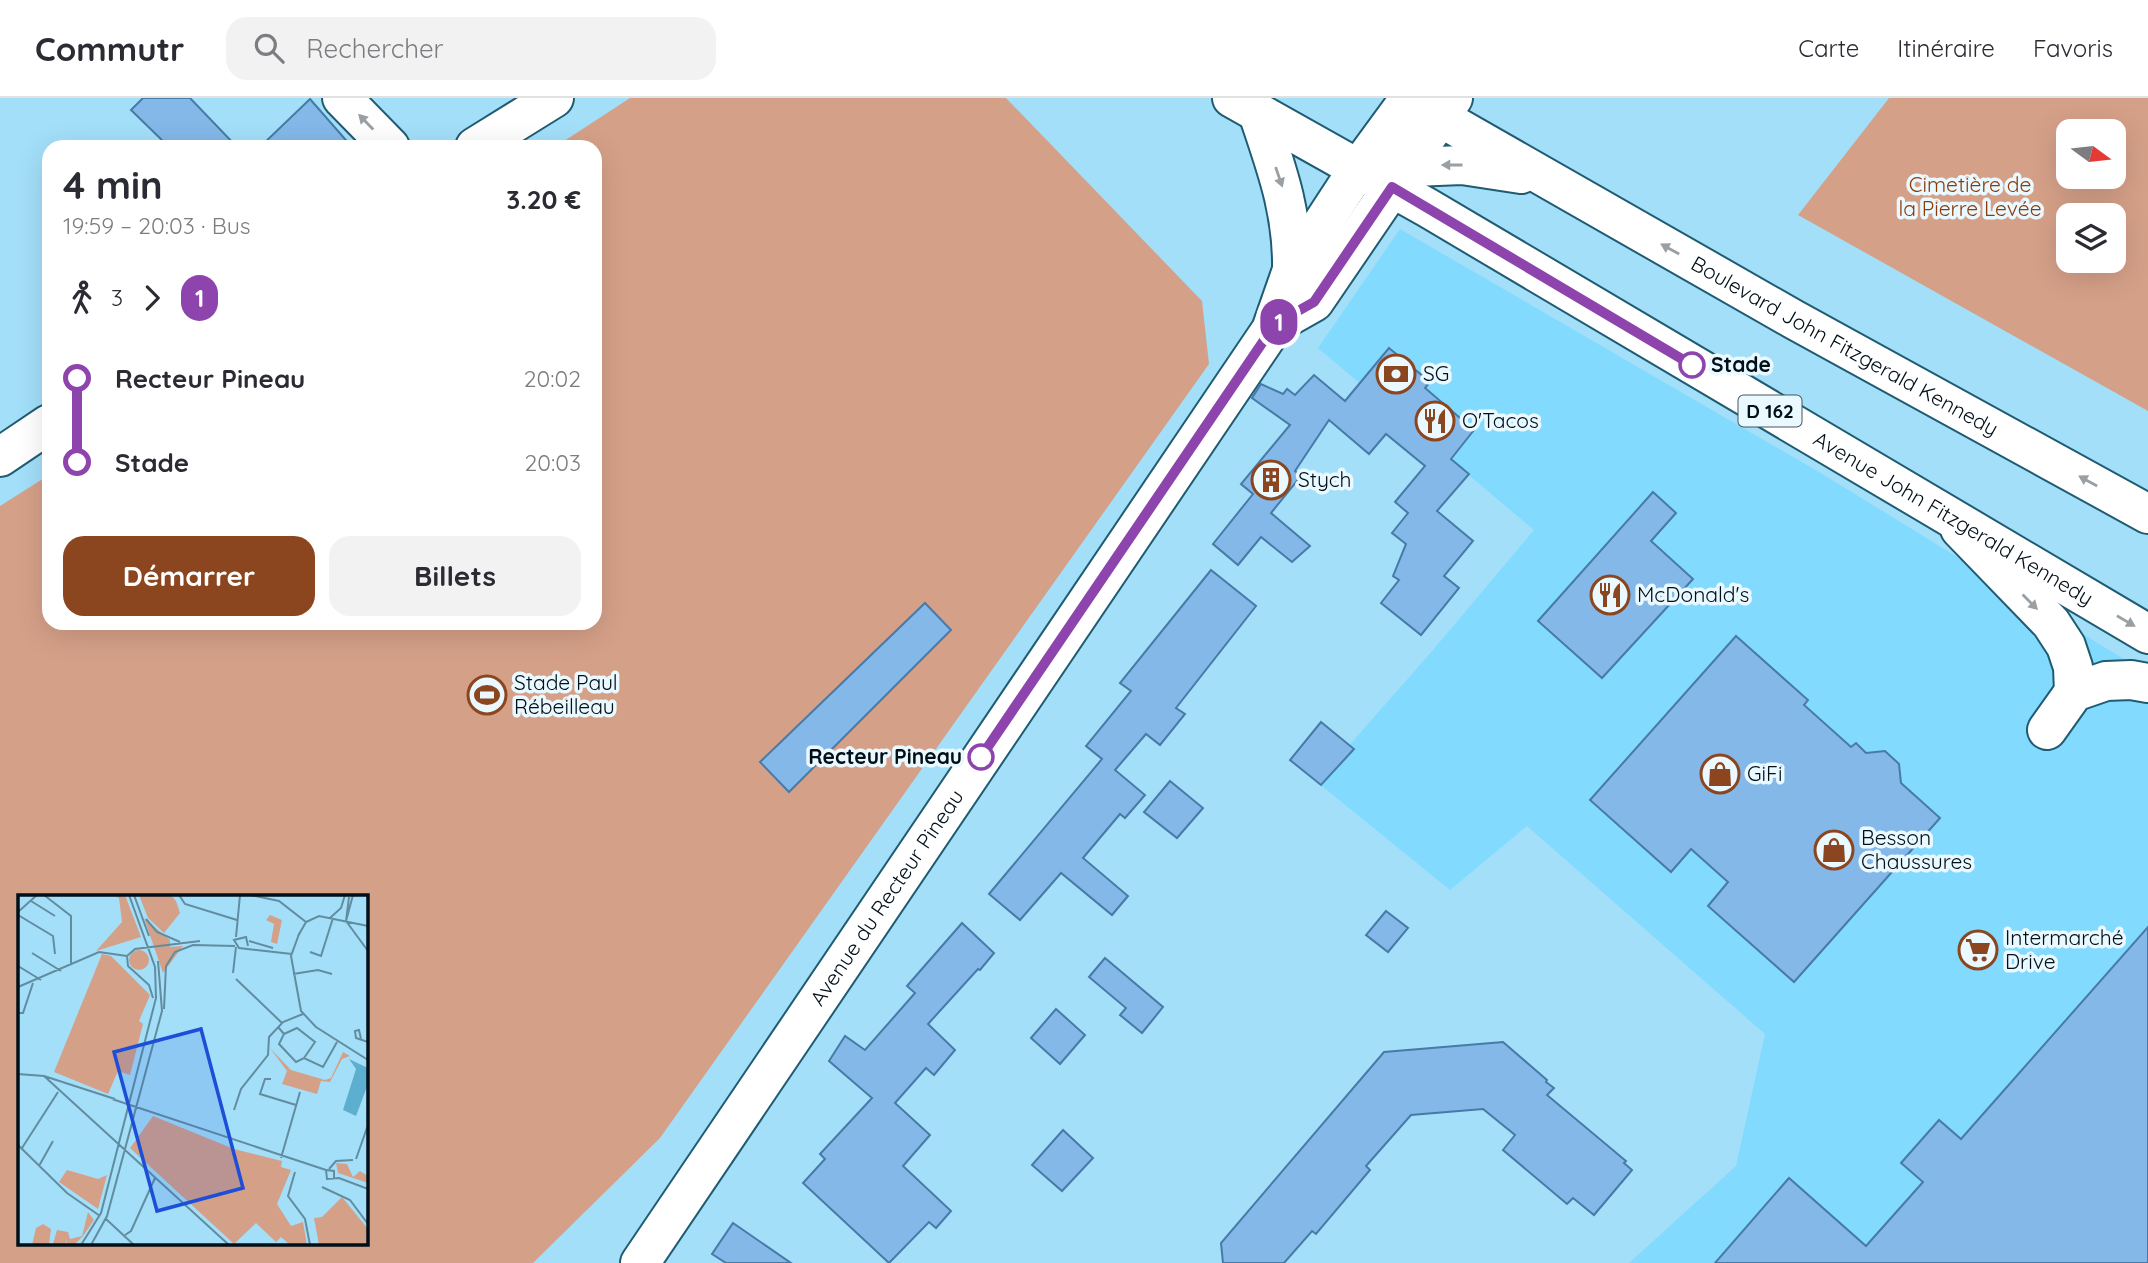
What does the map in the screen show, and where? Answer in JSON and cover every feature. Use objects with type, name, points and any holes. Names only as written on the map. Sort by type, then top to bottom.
[{"type":"main road","points":[[342,98],[383,140]]},
{"type":"main road","points":[[486,140],[554,98]]},
{"type":"main road","name":"Avenue du Recteur Pineau","points":[[640,1263],[1275,324],[1292,270],[1358,169],[1423,102]]},
{"type":"main road","name":"Avenue du Recteur Pineau","points":[[1275,324],[1314,302],[1399,177],[1423,102]]},
{"type":"main road","name":"Boulevard John Fitzgerald Kennedy","points":[[1423,102],[1544,178],[2148,514]]},
{"type":"main road","points":[[1245,105],[1286,200],[1293,241],[1292,270]]},
{"type":"main road","name":"D 162","points":[[1245,105],[1358,169]]},
{"type":"main road","points":[[1399,177],[1462,165],[1544,178]]},
{"type":"main road","name":"Avenue John Fitzgerald Kennedy","points":[[1358,169],[1399,177],[1949,517],[2148,634]]},
{"type":"main road","points":[[0,457],[42,429]]},
{"type":"main road","points":[[1949,517],[2051,623],[2066,646],[2073,667],[2074,692]]},
{"type":"main road","points":[[2047,730],[2074,692],[2106,681],[2131,680],[2148,683]]},
{"type":"shaded area","points":[[1400,229],[1819,472],[2148,674],[2148,1263],[1629,1263],[1736,1166],[1765,1034],[1527,826],[1450,890],[1317,782],[1534,530],[1318,348]]},
{"type":"green space","name":"Stade Paul Rébeilleau","points":[[630,98],[1006,98],[1202,301],[1209,364],[660,1138],[533,1263],[0,1263],[0,506],[42,479],[42,630],[602,630],[602,140],[566,140]]},
{"type":"green space","name":"Cimetière de la Pierre Levée","points":[[1889,98],[2148,98],[2148,411],[1798,215]]},
{"type":"building","points":[[143,98],[190,98],[230,140],[162,140],[131,110]]},
{"type":"building","points":[[310,99],[346,140],[267,140]]},
{"type":"building","points":[[1389,348],[1430,382],[1425,388],[1474,430],[1451,459],[1469,474],[1437,511],[1473,541],[1444,576],[1459,588],[1421,635],[1381,603],[1399,580],[1393,576],[1406,544],[1392,533],[1408,513],[1395,502],[1425,466],[1386,434],[1369,454],[1329,420],[1295,471],[1301,476],[1271,513],[1310,546],[1292,562],[1261,537],[1238,565],[1213,544],[1253,494],[1241,484],[1290,425],[1252,398],[1261,384],[1283,394],[1287,389],[1295,395],[1314,375],[1345,401]]},
{"type":"building","name":"McDonald's","points":[[1653,492],[1676,513],[1651,541],[1693,579],[1602,678],[1538,621]]},
{"type":"building","points":[[1211,570],[1256,606],[1176,708],[1185,714],[1160,745],[1146,734],[1115,770],[1145,795],[1125,818],[1120,814],[1083,858],[1128,896],[1112,915],[1061,873],[1020,920],[989,894],[1102,759],[1086,746],[1131,691],[1120,683]]},
{"type":"building","points":[[925,603],[951,630],[789,792],[760,762]]},
{"type":"building","points":[[1736,636],[1808,700],[1804,705],[1851,747],[1856,743],[1866,753],[1885,751],[1899,764],[1901,783],[1940,818],[1794,982],[1708,906],[1728,882],[1691,849],[1671,872],[1590,800]]},
{"type":"building","points":[[1321,722],[1354,749],[1321,785],[1290,760]]},
{"type":"building","points":[[1170,781],[1203,808],[1177,838],[1144,812]]},
{"type":"building","points":[[1386,911],[1408,928],[1388,952],[1366,935]]},
{"type":"building","points":[[962,923],[994,953],[928,1024],[955,1050],[934,1075],[926,1068],[895,1103],[930,1135],[903,1166],[951,1211],[936,1228],[929,1222],[889,1263],[803,1183],[825,1159],[820,1154],[872,1098],[829,1061],[845,1036],[865,1050],[915,993],[907,986]]},
{"type":"building","points":[[2148,927],[2148,1263],[1715,1263],[1789,1178],[1866,1246],[1923,1182],[1901,1163],[1939,1120],[1961,1139]]},
{"type":"building","points":[[1105,958],[1163,1007],[1142,1033],[1120,1015],[1126,1008],[1089,977]]},
{"type":"building","points":[[1056,1009],[1085,1035],[1060,1064],[1031,1038]]},
{"type":"building","points":[[1503,1042],[1554,1088],[1547,1095],[1626,1161],[1624,1163],[1632,1170],[1594,1215],[1573,1198],[1567,1204],[1503,1150],[1515,1135],[1483,1109],[1411,1115],[1366,1166],[1370,1170],[1316,1234],[1312,1231],[1284,1263],[1223,1263],[1221,1243],[1384,1052]]},
{"type":"building","points":[[1063,1130],[1093,1158],[1062,1191],[1032,1165]]},
{"type":"building","points":[[733,1223],[791,1263],[726,1263],[712,1254]]},
{"type":"bus line","name":"1","points":[[981,757],[1275,324],[1314,302],[1392,187],[1692,365]]},
{"type":"place","name":"Stade","points":[[1692,365]]},
{"type":"place","name":"SG","points":[[1396,374]]},
{"type":"place","name":"O'Tacos","points":[[1435,421]]},
{"type":"place","name":"Stych","points":[[1271,480]]},
{"type":"place","name":"McDonald's","points":[[1610,595]]},
{"type":"place","name":"Stade Paul Rébeilleau","points":[[487,695]]},
{"type":"place","name":"Recteur Pineau","points":[[981,757]]},
{"type":"place","name":"GiFi","points":[[1720,774]]},
{"type":"place","name":"Besson Chaussures","points":[[1834,850]]},
{"type":"place","name":"Intermarché Drive","points":[[1978,950]]}]
